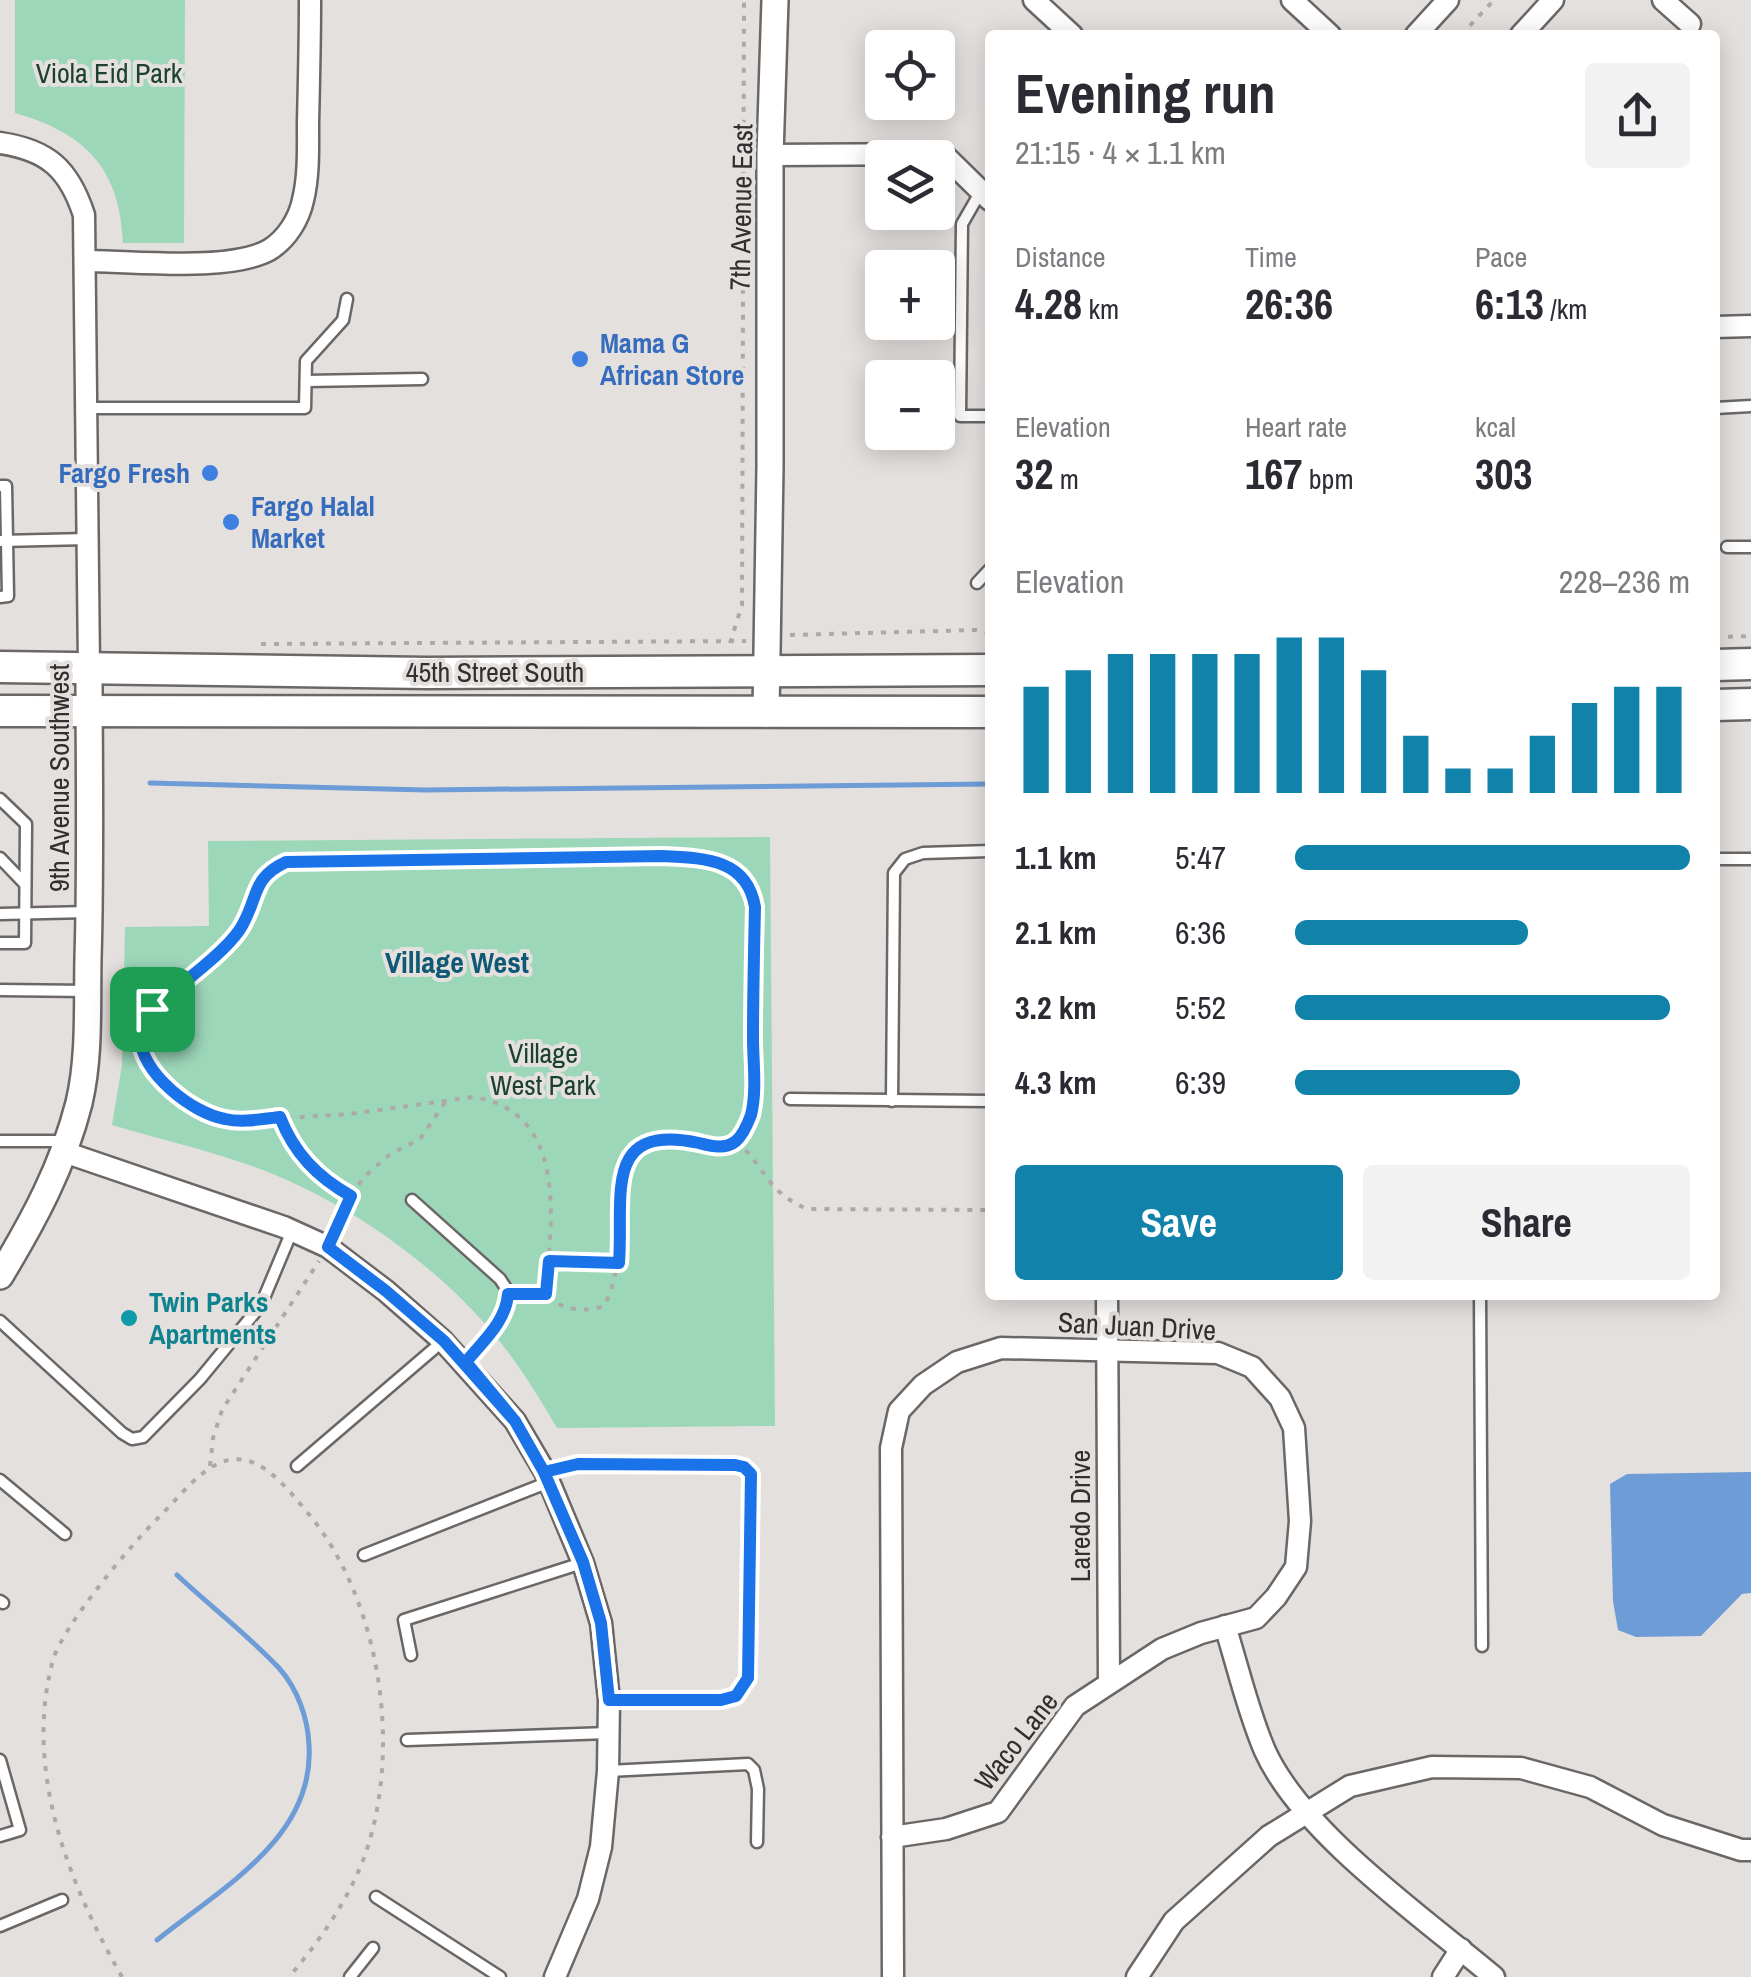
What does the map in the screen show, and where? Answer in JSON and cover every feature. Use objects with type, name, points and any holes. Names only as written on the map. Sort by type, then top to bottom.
[{"type":"main road","points":[[1720,665],[1751,664]]},
{"type":"main road","name":"45th Street South","points":[[0,667],[428,673],[985,670]]},
{"type":"main road","points":[[1720,705],[1751,704]]},
{"type":"main road","name":"45th Street South","points":[[0,711],[985,712]]},
{"type":"street","points":[[86,261],[215,262],[270,250],[285,236],[297,219],[305,184],[310,0]]},
{"type":"street","name":"7th Avenue East","points":[[766,714],[770,155],[775,0]]},
{"type":"street","points":[[1034,0],[1067,30]]},
{"type":"street","points":[[1292,0],[1325,30]]},
{"type":"street","points":[[1421,30],[1448,0]]},
{"type":"street","points":[[1526,30],[1553,0]]},
{"type":"street","points":[[1664,0],[1690,24]]},
{"type":"street","name":"9th Avenue Southwest","points":[[0,143],[32,149],[54,163],[75,187],[84,215],[90,912],[86,1055],[80,1100],[40,1210],[0,1276]]},
{"type":"street","points":[[770,155],[943,154],[985,195]]},
{"type":"street","points":[[1720,327],[1751,326]]},
{"type":"street","points":[[66,1146],[328,1247],[444,1341],[515,1421],[547,1477],[583,1562],[601,1623],[609,1700],[601,1847],[588,1899],[555,1977]]},
{"type":"street","name":"Laredo Drive","points":[[1107,1300],[1109,1682]]},
{"type":"street","name":"San Juan Drive","points":[[893,1977],[891,1448],[899,1411],[923,1385],[957,1362],[1002,1348],[1218,1354],[1252,1367],[1280,1398],[1294,1428],[1300,1521],[1296,1567],[1276,1598],[1256,1618],[1225,1626]]},
{"type":"street","points":[[1225,1626],[1265,1751],[1294,1800],[1362,1866],[1494,1977]]},
{"type":"street","name":"Waco Lane","points":[[892,1837],[946,1829],[998,1812],[1074,1706],[1162,1648],[1225,1626]]},
{"type":"street","points":[[1137,1977],[1174,1921],[1269,1836],[1350,1786],[1432,1767],[1521,1768],[1590,1786],[1663,1825],[1751,1850]]},
{"type":"street","points":[[1444,1977],[1460,1949]]},
{"type":"lane","points":[[985,197],[962,224],[960,416],[985,416]]},
{"type":"lane","points":[[87,408],[305,408],[306,361],[344,320],[347,300]]},
{"type":"lane","points":[[306,380],[422,378]]},
{"type":"lane","points":[[1720,408],[1751,406]]},
{"type":"lane","points":[[0,486],[6,486],[8,596],[0,596]]},
{"type":"lane","points":[[4,541],[88,539]]},
{"type":"lane","points":[[1728,547],[1751,547]]},
{"type":"lane","points":[[977,583],[985,574]]},
{"type":"lane","points":[[0,800],[26,824],[25,884],[19,914],[25,943],[0,943]]},
{"type":"lane","points":[[892,1101],[894,873],[905,858],[923,853],[985,851]]},
{"type":"lane","points":[[0,858],[25,884]]},
{"type":"lane","points":[[1720,859],[1751,859]]},
{"type":"lane","points":[[0,902],[19,914]]},
{"type":"lane","points":[[0,914],[90,912]]},
{"type":"lane","points":[[0,990],[88,991]]},
{"type":"lane","points":[[790,1099],[985,1100]]},
{"type":"lane","points":[[0,1141],[66,1146]]},
{"type":"lane","points":[[412,1200],[500,1279],[508,1294],[507,1308],[466,1362]]},
{"type":"lane","points":[[0,1322],[122,1433],[132,1439],[143,1438],[200,1379],[261,1305],[292,1230]]},
{"type":"lane","points":[[1480,1300],[1482,1646]]},
{"type":"lane","points":[[297,1466],[444,1341]]},
{"type":"lane","points":[[364,1555],[578,1464],[744,1467],[751,1474],[748,1678],[744,1687],[736,1696],[721,1700],[609,1700]]},
{"type":"lane","points":[[0,1480],[65,1534]]},
{"type":"lane","points":[[412,1655],[404,1620],[583,1562]]},
{"type":"lane","points":[[407,1740],[609,1734]]},
{"type":"lane","points":[[0,1760],[20,1830],[0,1836]]},
{"type":"lane","points":[[608,1771],[748,1764],[754,1770],[758,1789],[757,1842]]},
{"type":"lane","points":[[376,1897],[500,1977]]},
{"type":"lane","points":[[0,1926],[62,1900]]},
{"type":"lane","points":[[350,1977],[372,1948]]},
{"type":"path","points":[[257,644],[730,643],[742,605],[744,0]]},
{"type":"path","points":[[1467,30],[1494,0]]},
{"type":"path","points":[[806,633],[985,632]]},
{"type":"path","points":[[1720,636],[1751,636]]},
{"type":"path","points":[[687,857],[729,868],[743,876],[752,889],[755,907],[751,1114],[736,1141],[714,1147],[674,1139],[654,1140],[638,1146],[626,1160],[619,1263],[604,1306],[592,1310],[567,1308],[554,1304],[546,1294],[550,1176],[544,1151],[511,1110],[492,1100],[448,1098],[350,1114],[280,1117],[240,1121],[199,1111],[162,1082],[144,1053],[140,1037],[142,1023],[152,1009],[227,944],[243,925],[258,884],[270,870],[286,862],[687,857]]},
{"type":"path","points":[[210,1467],[213,1438],[222,1410],[328,1247],[351,1196],[377,1164],[420,1140],[448,1098]]},
{"type":"path","points":[[280,1117],[300,1156],[319,1175],[351,1196]]},
{"type":"path","points":[[736,1141],[760,1164],[769,1185],[786,1200],[807,1209],[985,1210]]},
{"type":"path","points":[[549,1261],[619,1263]]},
{"type":"path","points":[[508,1294],[546,1294]]},
{"type":"path","points":[[122,1977],[69,1872],[56,1826],[45,1738],[53,1659],[66,1630],[146,1529],[210,1467],[228,1460],[247,1460],[265,1470],[298,1500],[324,1532],[350,1576],[366,1620],[376,1666],[381,1766],[367,1848],[353,1884],[318,1943],[289,1977]]},
{"type":"green space","name":"Viola Eid Park","points":[[15,0],[185,0],[184,243],[123,243],[115,194],[94,157],[61,131],[15,113]]},
{"type":"green space","name":"Village West Park","points":[[770,837],[775,1426],[557,1428],[516,1363],[466,1303],[371,1226],[301,1186],[265,1171],[112,1125],[122,1065],[125,927],[209,926],[208,841]]},
{"type":"water","points":[[1751,1472],[1751,1593],[1742,1594],[1701,1636],[1636,1637],[1618,1630],[1613,1601],[1610,1484],[1627,1474]]},
{"type":"waterway","points":[[150,783],[426,790],[985,784]]},
{"type":"waterway","points":[[157,1940],[234,1880],[280,1834],[297,1808],[307,1778],[309,1745],[300,1704],[279,1668],[177,1575]]},
{"type":"place","name":"Mama G African Store","points":[[580,359]]},
{"type":"place","name":"Fargo Fresh","points":[[210,473]]},
{"type":"place","name":"Fargo Halal Market","points":[[231,522]]},
{"type":"place","name":"Twin Parks Apartments","points":[[129,1318]]},
{"type":"district","name":"Village West","points":[[457,962]]},
{"type":"route","points":[[152,1009],[142,1023],[140,1037],[144,1053],[162,1082],[199,1111],[222,1119],[280,1117],[300,1156],[319,1175],[351,1196],[328,1247],[444,1341],[515,1421],[544,1472],[583,1562],[601,1623],[609,1700],[721,1700],[736,1696],[748,1678],[751,1474],[735,1465],[578,1464],[544,1472],[515,1421],[466,1362],[507,1308],[508,1294],[546,1294],[549,1261],[619,1263],[622,1176],[626,1160],[638,1146],[674,1139],[725,1146],[745,1130],[754,1094],[755,907],[752,889],[743,876],[710,860],[662,856],[286,862],[270,870],[258,884],[243,925],[227,944],[152,1009]]}]
